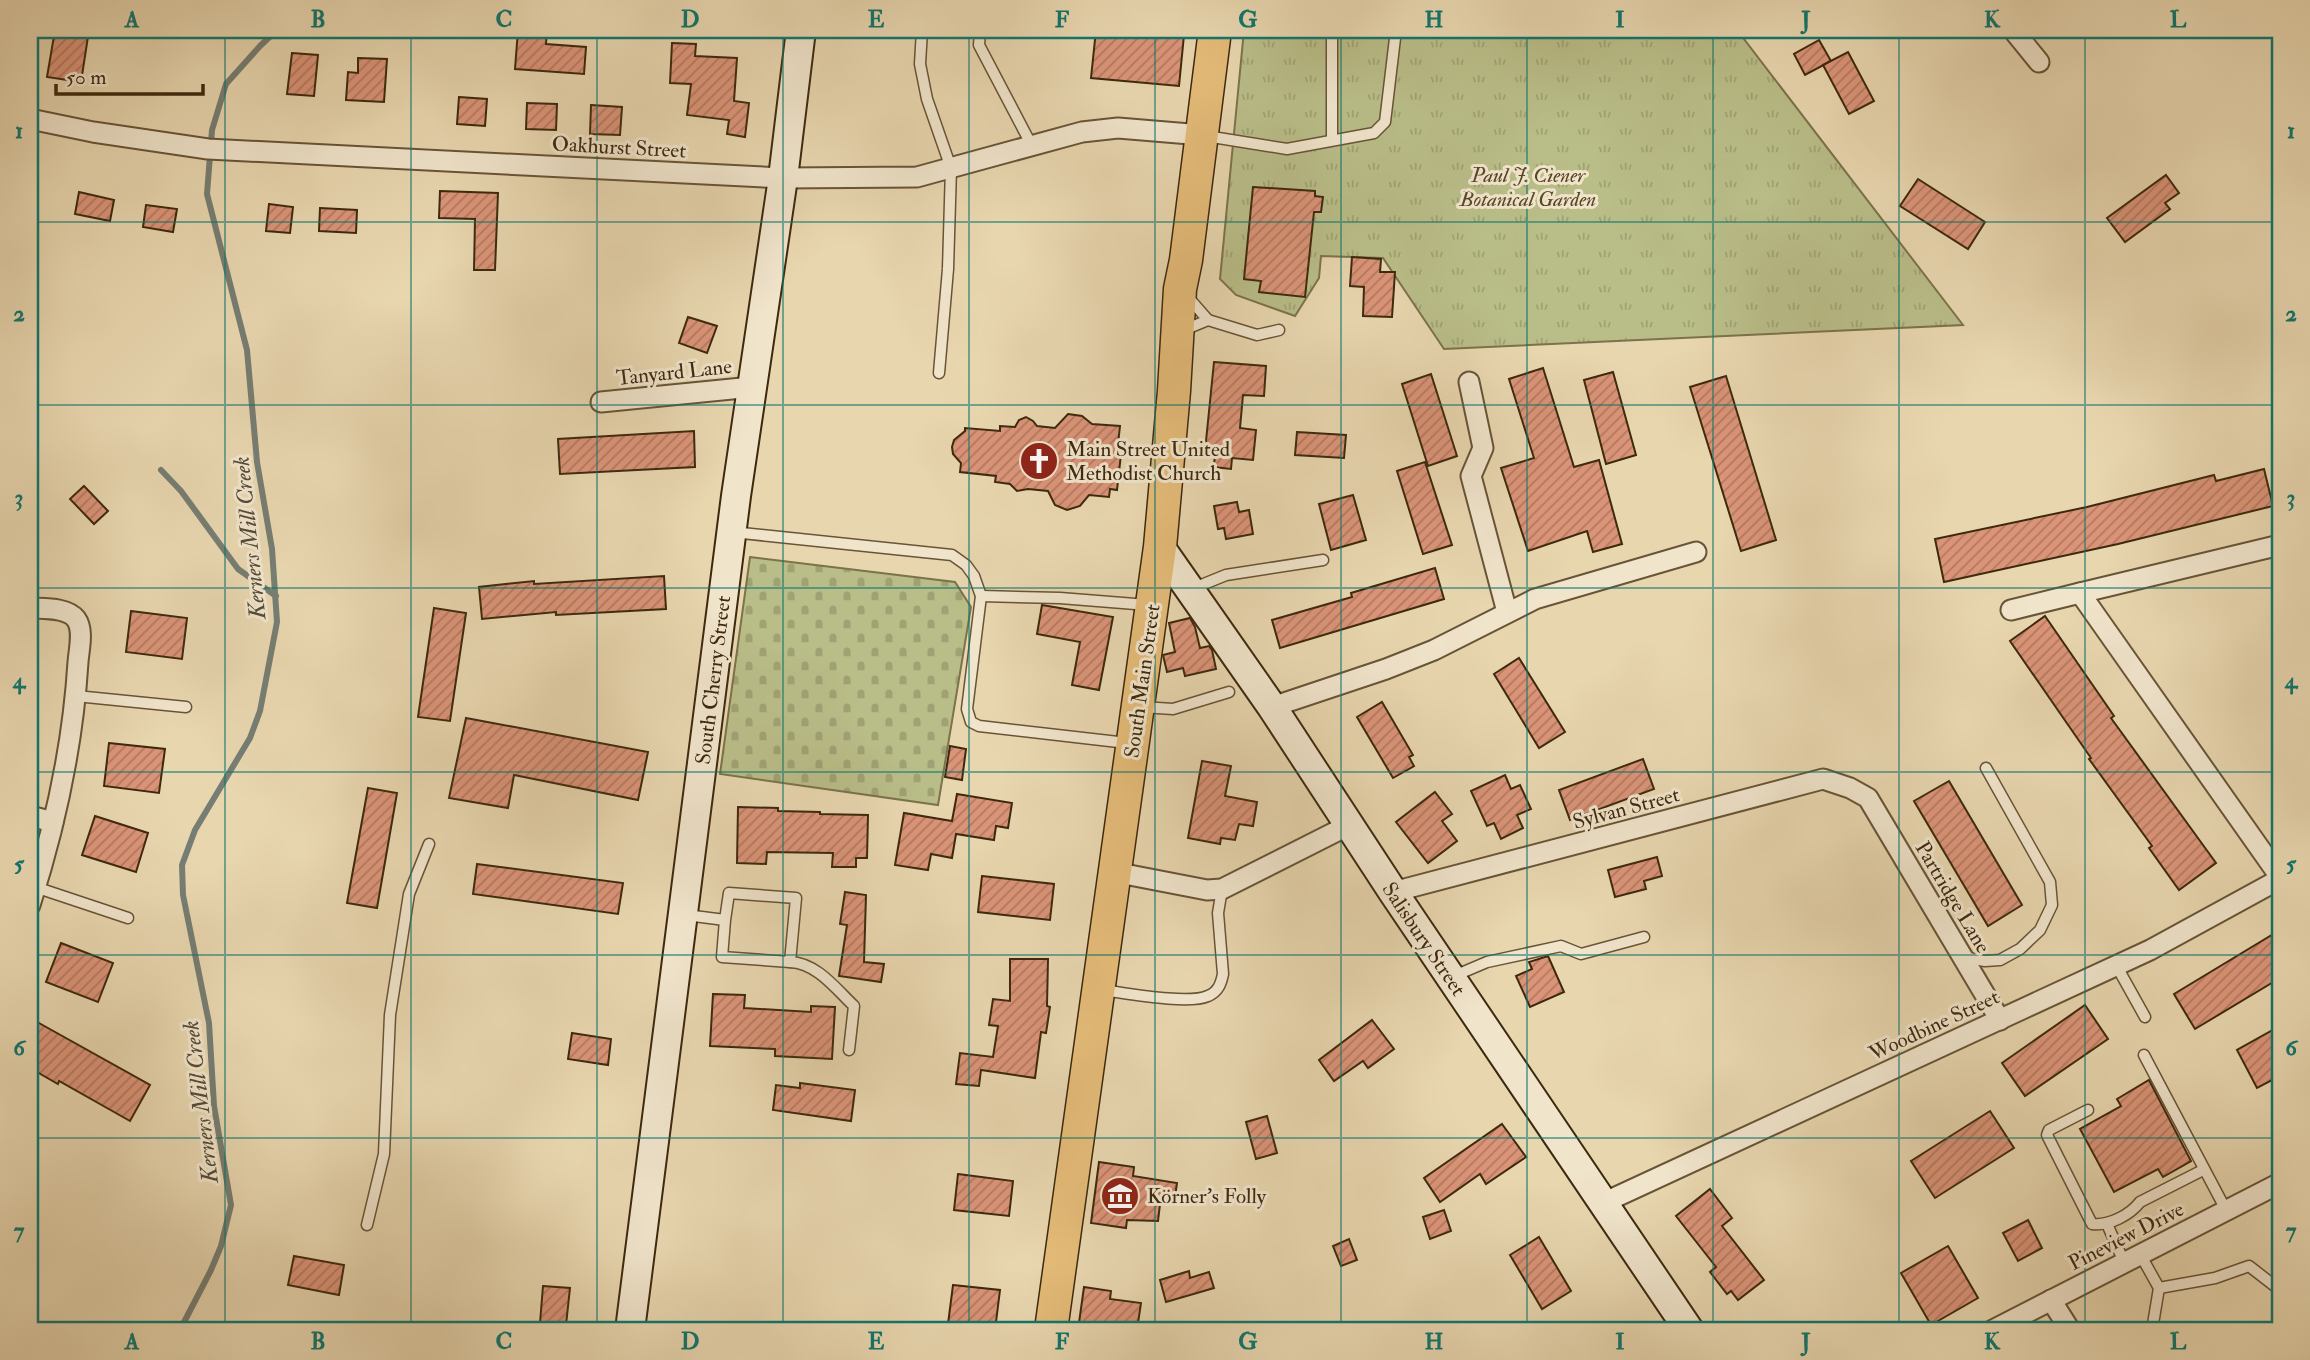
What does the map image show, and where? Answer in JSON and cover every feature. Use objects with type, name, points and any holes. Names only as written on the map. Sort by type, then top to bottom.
[{"type":"main road","name":"South Main Street","points":[[1051,1330],[1160,547],[1180,289],[1215,30]]},
{"type":"main road","name":"South Cherry Street","points":[[630,1330],[732,532],[783,178],[800,32]]},
{"type":"main road","name":"Salisbury Street","points":[[1160,547],[1272,707],[1393,892],[1689,1330]]},
{"type":"street","points":[[2013,30],[2039,62]]},
{"type":"street","name":"Oakhurst Street","points":[[30,119],[178,146],[783,178],[917,177],[1082,132],[1118,128],[1202,135]]},
{"type":"street","points":[[1469,382],[1483,448],[1471,476],[1507,612]]},
{"type":"street","name":"Tanyard Lane","points":[[601,402],[752,387]]},
{"type":"street","points":[[2011,610],[2280,545]]},
{"type":"street","points":[[1272,707],[1434,650],[1535,599],[1696,552]]},
{"type":"street","points":[[2080,593],[2280,878]]},
{"type":"street","points":[[30,608],[64,612],[76,619],[79,626],[76,696],[53,822],[33,896]]},
{"type":"street","name":"Sylvan Street","points":[[1393,892],[1823,779],[1850,788],[1868,798]]},
{"type":"street","name":"Partridge Lane","points":[[1868,798],[2000,1020]]},
{"type":"street","points":[[30,816],[53,822]]},
{"type":"street","points":[[1114,872],[1207,890],[1222,889],[1349,825]]},
{"type":"street","name":"Woodbine Street","points":[[1603,1203],[2116,965],[2280,878]]},
{"type":"street","name":"Pineview Drive","points":[[1993,1330],[2280,1183]]},
{"type":"street","points":[[2051,1300],[2070,1330]]},
{"type":"lane","points":[[767,30],[800,32]]},
{"type":"lane","points":[[922,30],[920,64],[927,99],[951,168],[948,269],[939,373]]},
{"type":"lane","points":[[980,30],[979,45],[1032,146]]},
{"type":"lane","points":[[1332,30],[1332,140]]},
{"type":"lane","points":[[1202,135],[1287,149],[1374,133],[1385,122],[1396,30]]},
{"type":"lane","points":[[1180,289],[1208,320],[1256,335],[1279,330]]},
{"type":"lane","points":[[1177,333],[1208,320]]},
{"type":"lane","points":[[732,532],[952,555],[966,565],[974,576],[981,596],[967,709],[971,722],[979,726],[1133,743]]},
{"type":"lane","points":[[1190,590],[1226,575],[1323,560]]},
{"type":"lane","points":[[981,596],[1060,598],[1152,605]]},
{"type":"lane","points":[[1138,707],[1173,709],[1229,692]]},
{"type":"lane","points":[[76,696],[186,707]]},
{"type":"lane","points":[[1962,957],[1985,961],[2000,960],[2020,949],[2040,930],[2052,905],[2050,882],[1986,768]]},
{"type":"lane","points":[[367,1225],[384,1154],[390,1014],[409,894],[429,844]]},
{"type":"lane","points":[[1098,990],[1199,999],[1216,991],[1223,974],[1218,913],[1222,889]]},
{"type":"lane","points":[[790,962],[796,898],[729,893],[722,957],[790,962],[801,962],[814,969],[854,1006],[849,1050]]},
{"type":"lane","points":[[33,896],[128,918]]},
{"type":"lane","points":[[682,914],[725,920]]},
{"type":"lane","points":[[1451,978],[1487,962],[1561,946],[1581,954],[1644,937]]},
{"type":"lane","points":[[2116,965],[2145,1017]]},
{"type":"lane","points":[[2144,1055],[2226,1210]]},
{"type":"lane","points":[[2088,1110],[2049,1130],[2048,1135],[2092,1224],[2107,1224],[2134,1209],[2140,1202],[2203,1170]]},
{"type":"lane","points":[[2107,1224],[2159,1288]]},
{"type":"lane","points":[[2159,1288],[2215,1278],[2249,1266],[2280,1290]]},
{"type":"lane","points":[[2152,1330],[2159,1288]]},
{"type":"green space","name":"Paul J. Ciener Botanical Garden","points":[[1244,30],[1737,30],[1963,325],[1444,349],[1383,258],[1321,256],[1319,278],[1295,316],[1236,295],[1220,279]]},
{"type":"green space","points":[[750,557],[955,582],[971,607],[938,805],[720,774]]},
{"type":"building","points":[[55,30],[89,30],[81,82],[47,77]]},
{"type":"building","points":[[518,30],[547,30],[546,44],[586,47],[584,74],[515,69]]},
{"type":"building","points":[[1096,30],[1184,35],[1179,86],[1091,78]]},
{"type":"building","points":[[1819,40],[1831,61],[1805,75],[1794,54]]},
{"type":"building","points":[[672,43],[696,44],[695,56],[737,58],[734,101],[749,103],[745,137],[727,134],[729,120],[687,115],[691,84],[670,83]]},
{"type":"building","points":[[1848,52],[1874,101],[1849,114],[1823,65]]},
{"type":"building","points":[[292,53],[318,55],[314,96],[287,94]]},
{"type":"building","points":[[358,58],[387,59],[384,102],[346,100],[348,72],[358,73]]},
{"type":"building","points":[[459,97],[487,99],[485,126],[457,124]]},
{"type":"building","points":[[527,103],[557,104],[556,130],[526,129]]},
{"type":"building","points":[[591,105],[622,107],[620,135],[590,134]]},
{"type":"building","points":[[2166,175],[2179,193],[2165,203],[2170,209],[2125,242],[2107,218]]},
{"type":"building","points":[[1918,179],[1985,222],[1968,249],[1900,206]]},
{"type":"building","points":[[1253,187],[1315,191],[1315,196],[1323,197],[1321,212],[1314,212],[1305,297],[1259,292],[1261,281],[1244,279]]},
{"type":"building","points":[[440,191],[498,193],[495,270],[474,270],[475,219],[439,218]]},
{"type":"building","points":[[79,192],[114,200],[110,221],[75,214]]},
{"type":"building","points":[[269,204],[293,207],[290,233],[266,231]]},
{"type":"building","points":[[146,205],[177,209],[173,232],[143,227]]},
{"type":"building","points":[[320,208],[357,210],[356,233],[319,231]]},
{"type":"building","points":[[1352,257],[1381,259],[1380,272],[1395,272],[1392,317],[1363,316],[1364,287],[1350,286]]},
{"type":"building","points":[[688,317],[717,326],[707,353],[679,343]]},
{"type":"building","points":[[1214,362],[1266,366],[1264,396],[1243,395],[1240,428],[1256,430],[1253,460],[1232,458],[1231,469],[1214,467],[1215,452],[1205,451]]},
{"type":"building","points":[[1543,368],[1574,467],[1599,460],[1622,544],[1593,552],[1587,531],[1528,551],[1501,468],[1534,458],[1509,379]]},
{"type":"building","points":[[1613,372],[1636,455],[1606,464],[1584,380]]},
{"type":"building","points":[[1431,374],[1457,456],[1428,466],[1402,384]]},
{"type":"building","points":[[1726,376],[1776,540],[1741,551],[1690,387]]},
{"type":"building","name":"Main Street United Methodist Church","points":[[1068,414],[1082,416],[1092,424],[1120,426],[1118,444],[1122,445],[1117,490],[1110,489],[1109,497],[1089,495],[1080,506],[1067,510],[1055,505],[1048,491],[1017,491],[1010,484],[995,482],[996,476],[960,472],[961,463],[953,454],[952,447],[954,440],[965,428],[1000,431],[1000,426],[1015,427],[1019,420],[1026,417],[1037,426],[1055,428]]},
{"type":"building","points":[[694,431],[695,467],[560,474],[558,439]]},
{"type":"building","points":[[1297,432],[1346,435],[1344,458],[1295,455]]},
{"type":"building","points":[[1425,462],[1452,545],[1423,554],[1397,471]]},
{"type":"building","points":[[2264,469],[2273,506],[2118,544],[1944,582],[1935,539],[2087,507],[2214,475],[2216,481]]},
{"type":"building","points":[[84,486],[108,511],[94,524],[70,499]]},
{"type":"building","points":[[1353,495],[1366,540],[1331,550],[1319,504]]},
{"type":"building","points":[[1237,502],[1239,512],[1249,510],[1253,534],[1226,539],[1224,528],[1218,529],[1214,506]]},
{"type":"building","points":[[1435,568],[1444,599],[1280,648],[1272,620],[1352,597],[1351,593]]},
{"type":"building","points":[[664,576],[666,609],[556,615],[556,612],[482,619],[479,587],[534,581],[534,584]]},
{"type":"building","points":[[1042,605],[1113,617],[1099,690],[1072,685],[1080,642],[1037,634]]},
{"type":"building","points":[[434,608],[466,613],[450,721],[418,717]]},
{"type":"building","points":[[131,611],[187,618],[182,659],[126,652]]},
{"type":"building","points":[[2045,616],[2114,716],[2111,718],[2216,863],[2179,890],[2149,848],[2152,846],[2089,759],[2091,758],[2010,641]]},
{"type":"building","points":[[1190,618],[1200,648],[1209,646],[1212,650],[1216,669],[1185,676],[1183,668],[1167,672],[1163,655],[1175,652],[1169,623]]},
{"type":"building","points":[[1519,658],[1565,732],[1539,748],[1494,674]]},
{"type":"building","points":[[1382,702],[1413,755],[1409,757],[1414,766],[1393,778],[1357,717]]},
{"type":"building","points":[[466,718],[648,752],[638,800],[514,775],[508,808],[449,798]]},
{"type":"building","points":[[109,743],[165,749],[159,793],[104,786]]},
{"type":"building","points":[[950,746],[966,749],[962,780],[945,777]]},
{"type":"building","points":[[1643,759],[1654,789],[1570,820],[1559,790]]},
{"type":"building","points":[[1202,761],[1231,766],[1225,796],[1257,802],[1253,826],[1239,824],[1235,840],[1221,838],[1220,844],[1188,838]]},
{"type":"building","points":[[1505,775],[1511,789],[1520,785],[1531,809],[1517,815],[1523,828],[1501,839],[1494,823],[1487,826],[1471,791]]},
{"type":"building","points":[[1949,781],[2022,905],[1988,926],[1914,801]]},
{"type":"building","points":[[368,788],[397,793],[377,908],[347,903]]},
{"type":"building","points":[[1435,792],[1452,814],[1442,821],[1457,841],[1428,863],[1396,822]]},
{"type":"building","points":[[957,794],[1012,803],[1008,828],[996,826],[994,840],[956,834],[952,858],[931,854],[928,870],[895,865],[904,813],[952,821]]},
{"type":"building","points":[[738,807],[868,815],[867,858],[856,858],[856,867],[832,867],[833,853],[767,852],[766,864],[737,863]]},
{"type":"building","points":[[95,816],[148,833],[136,872],[82,855]]},
{"type":"building","points":[[1657,857],[1662,876],[1644,881],[1646,889],[1615,897],[1608,870]]},
{"type":"building","points":[[477,864],[623,883],[618,914],[473,894]]},
{"type":"building","points":[[982,876],[1054,884],[1050,920],[978,912]]},
{"type":"building","points":[[845,892],[866,895],[864,962],[884,964],[881,982],[839,976],[847,925],[840,924]]},
{"type":"building","points":[[2280,930],[2280,978],[2195,1029],[2174,994]]},
{"type":"building","points":[[61,943],[113,963],[98,1002],[46,982]]},
{"type":"building","points":[[1548,956],[1564,992],[1530,1007],[1516,976],[1532,969],[1529,962]]},
{"type":"building","points":[[1010,959],[1048,959],[1047,1006],[1050,1007],[1046,1033],[1041,1032],[1035,1078],[981,1070],[979,1086],[956,1084],[960,1053],[993,1057],[998,1026],[989,1025],[993,999],[1010,1001]]},
{"type":"building","points":[[713,994],[745,995],[744,1008],[811,1012],[811,1006],[835,1007],[832,1059],[775,1056],[775,1049],[710,1046]]},
{"type":"building","points":[[2085,1005],[2108,1039],[2025,1096],[2002,1063]]},
{"type":"building","points":[[30,1018],[150,1085],[130,1121],[30,1068]]},
{"type":"building","points":[[1372,1020],[1394,1049],[1368,1068],[1363,1061],[1334,1081],[1319,1060]]},
{"type":"building","points":[[2280,1026],[2280,1076],[2257,1088],[2237,1050]]},
{"type":"building","points":[[572,1033],[611,1039],[608,1065],[568,1059]]},
{"type":"building","points":[[2149,1080],[2191,1161],[2163,1177],[2158,1169],[2114,1192],[2080,1129],[2121,1106],[2117,1099]]},
{"type":"building","points":[[800,1083],[855,1090],[851,1121],[773,1110],[776,1085],[800,1088]]},
{"type":"building","points":[[1990,1111],[2014,1148],[1935,1198],[1911,1161]]},
{"type":"building","points":[[1267,1116],[1277,1153],[1256,1159],[1246,1122]]},
{"type":"building","points":[[1502,1124],[1526,1157],[1486,1184],[1480,1174],[1440,1202],[1424,1178]]},
{"type":"building","name":"Körner's Folly","points":[[1099,1162],[1134,1167],[1133,1176],[1177,1183],[1175,1197],[1161,1196],[1158,1221],[1127,1220],[1126,1228],[1091,1223]]},
{"type":"building","points":[[958,1174],[1013,1181],[1009,1216],[954,1210]]},
{"type":"building","points":[[1710,1189],[1732,1218],[1722,1226],[1764,1280],[1738,1300],[1731,1291],[1727,1294],[1710,1272],[1716,1267],[1676,1216]]},
{"type":"building","points":[[1444,1210],[1451,1231],[1430,1239],[1423,1217]]},
{"type":"building","points":[[2028,1220],[2042,1248],[2018,1261],[2003,1233]]},
{"type":"building","points":[[1539,1237],[1571,1291],[1542,1309],[1510,1255]]},
{"type":"building","points":[[1349,1239],[1357,1260],[1341,1266],[1333,1246]]},
{"type":"building","points":[[1948,1246],[1978,1298],[1931,1325],[1901,1273]]},
{"type":"building","points":[[294,1256],[344,1265],[339,1295],[288,1285]]},
{"type":"building","points":[[1189,1271],[1190,1278],[1209,1272],[1214,1288],[1166,1302],[1160,1280]]},
{"type":"building","points":[[953,1285],[1000,1290],[995,1330],[948,1324]]},
{"type":"building","points":[[543,1286],[570,1288],[566,1325],[540,1323]]},
{"type":"building","points":[[1084,1287],[1111,1291],[1110,1299],[1141,1303],[1137,1330],[1078,1330]]},
{"type":"waterway","name":"Kerners Mill Creek","points":[[180,1330],[221,1246],[231,1205],[214,1106],[209,1023],[183,895],[182,865],[195,830],[250,738],[260,711],[277,622],[272,549],[257,462],[247,350],[207,194],[212,130],[226,84],[277,30]]},
{"type":"waterway","points":[[161,470],[181,491],[238,569],[276,596]]},
{"type":"place","name":"Main Street United Methodist Church","points":[[1039,461]]},
{"type":"place","name":"Körner's Folly","points":[[1120,1196]]}]
